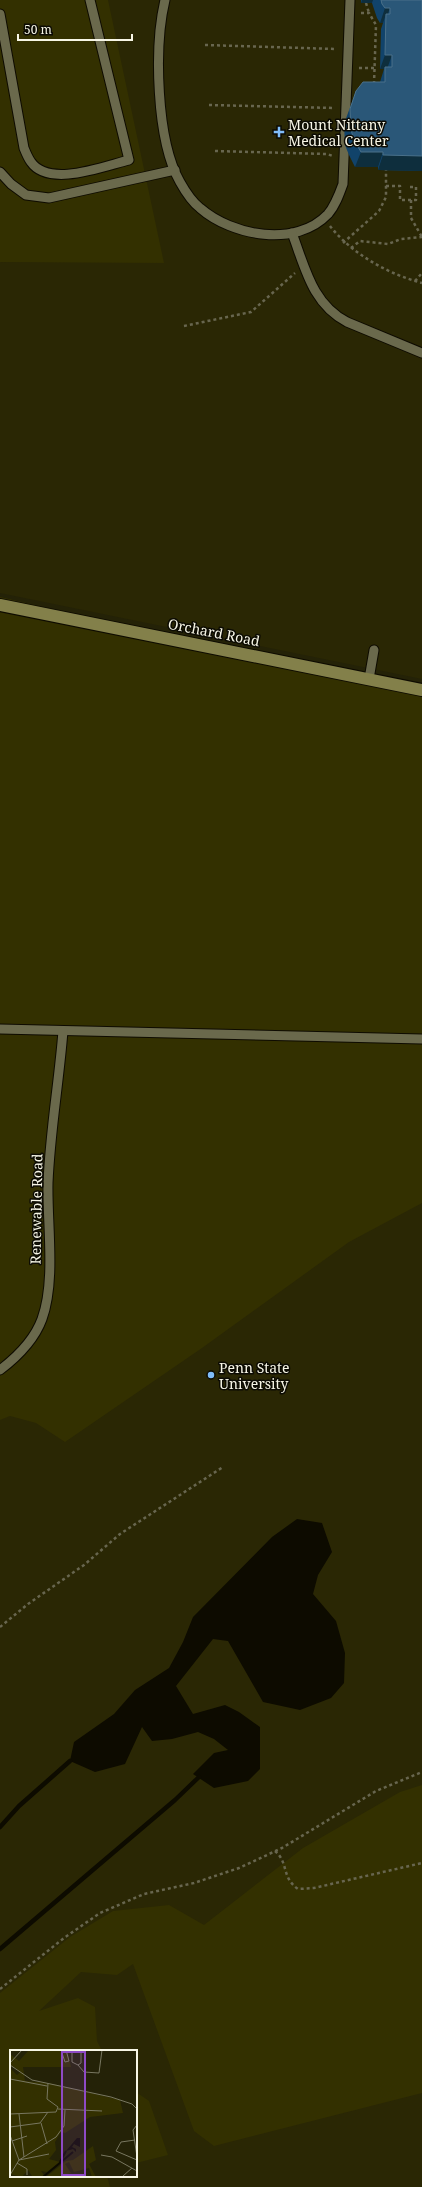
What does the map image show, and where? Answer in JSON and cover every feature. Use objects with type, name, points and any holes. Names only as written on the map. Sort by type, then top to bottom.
[{"type":"street","name":"Orchard Road","points":[[0,605],[422,690]]},
{"type":"lane","points":[[0,14],[24,148],[31,164],[47,174],[63,175],[129,160],[90,0]]},
{"type":"lane","points":[[159,0],[161,16]]},
{"type":"lane","points":[[165,0],[161,16],[158,46],[160,96],[166,138],[175,170],[189,196],[200,208],[224,223],[236,228],[263,233],[292,233],[306,228],[328,214],[334,206],[343,184],[350,0]]},
{"type":"lane","points":[[0,172],[11,184],[26,195],[49,198],[175,170]]},
{"type":"lane","points":[[292,233],[312,287],[325,307],[335,316],[347,322],[422,353]]},
{"type":"lane","points":[[369,679],[374,650]]},
{"type":"lane","points":[[0,1029],[63,1032],[166,1032],[422,1039]]},
{"type":"lane","name":"Renewable Road","points":[[0,1370],[21,1352],[31,1339],[42,1321],[47,1302],[49,1275],[47,1216],[48,1181],[63,1032]]},
{"type":"path","points":[[366,3],[369,13],[376,25],[374,89]]},
{"type":"path","points":[[359,13],[369,13]]},
{"type":"path","points":[[205,45],[338,49],[338,55]]},
{"type":"path","points":[[359,68],[375,68]]},
{"type":"path","points":[[337,101],[337,114]]},
{"type":"path","points":[[210,105],[337,108]]},
{"type":"path","points":[[215,151],[327,154],[336,157],[336,149]]},
{"type":"path","points":[[343,243],[379,211],[386,197],[386,170]]},
{"type":"path","points":[[386,186],[400,186],[400,200],[416,200],[416,187],[410,187]]},
{"type":"path","points":[[351,248],[360,241],[388,244],[401,239],[422,237],[411,218],[411,200]]},
{"type":"path","points":[[330,226],[343,243],[380,266],[422,283]]},
{"type":"path","points":[[184,326],[250,312],[297,271]]},
{"type":"path","points":[[415,281],[422,274]]},
{"type":"path","points":[[0,1627],[28,1604],[84,1565],[120,1534],[223,1467]]},
{"type":"path","points":[[0,1990],[64,1938],[100,1913],[144,1894],[194,1882],[239,1868],[275,1851],[376,1791],[422,1772]]},
{"type":"path","points":[[275,1851],[281,1856],[289,1883],[298,1889],[314,1888],[422,1863]]},
{"type":"shaded area","points":[[0,0],[422,0],[422,679],[0,593]]},
{"type":"shaded area","points":[[0,0],[108,0],[164,263],[0,262]]},
{"type":"shaded area","points":[[0,597],[422,693],[422,1203],[349,1242],[202,1348],[65,1442],[36,1423],[10,1416],[0,1420]]},
{"type":"shaded area","name":"Penn State University","points":[[0,616],[422,700],[422,2187],[0,2187]]},
{"type":"shaded area","points":[[297,1519],[322,1523],[332,1552],[318,1575],[313,1594],[336,1621],[345,1653],[344,1683],[331,1698],[300,1710],[263,1702],[228,1641],[213,1639],[176,1686],[193,1714],[225,1705],[239,1712],[260,1727],[260,1769],[248,1781],[214,1788],[193,1774],[214,1753],[228,1750],[214,1739],[198,1732],[172,1739],[152,1741],[142,1727],[125,1764],[95,1772],[70,1761],[74,1742],[114,1714],[135,1690],[169,1668],[183,1642],[193,1617],[272,1537]]},
{"type":"shaded area","points":[[422,1785],[422,2093],[214,2146],[194,2131],[133,1964],[117,1975],[81,1972],[39,2011],[78,1998],[95,2007],[97,2041],[102,2050],[10,2050],[10,2177],[107,2177],[110,2187],[0,2187],[0,1993],[70,1937],[113,1911],[169,1905],[204,1925],[303,1848],[400,1792]]},
{"type":"shaded area","points":[[137,2093],[149,2101],[168,2155],[137,2163]]},
{"type":"building","name":"Mount Nittany Medical Center","points":[[381,0],[422,0],[422,156],[383,155],[383,152],[361,152],[354,140],[351,130],[350,109],[356,91],[363,82],[385,82],[385,67],[392,67],[392,55],[385,55],[386,14],[390,14],[390,8],[385,8]]},
{"type":"waterway","points":[[0,1827],[19,1806],[70,1761]]},
{"type":"waterway","points":[[0,1949],[175,1800],[199,1777]]},
{"type":"place","name":"Mount Nittany Medical Center","points":[[279,132]]},
{"type":"place","name":"Penn State University","points":[[211,1375]]}]
